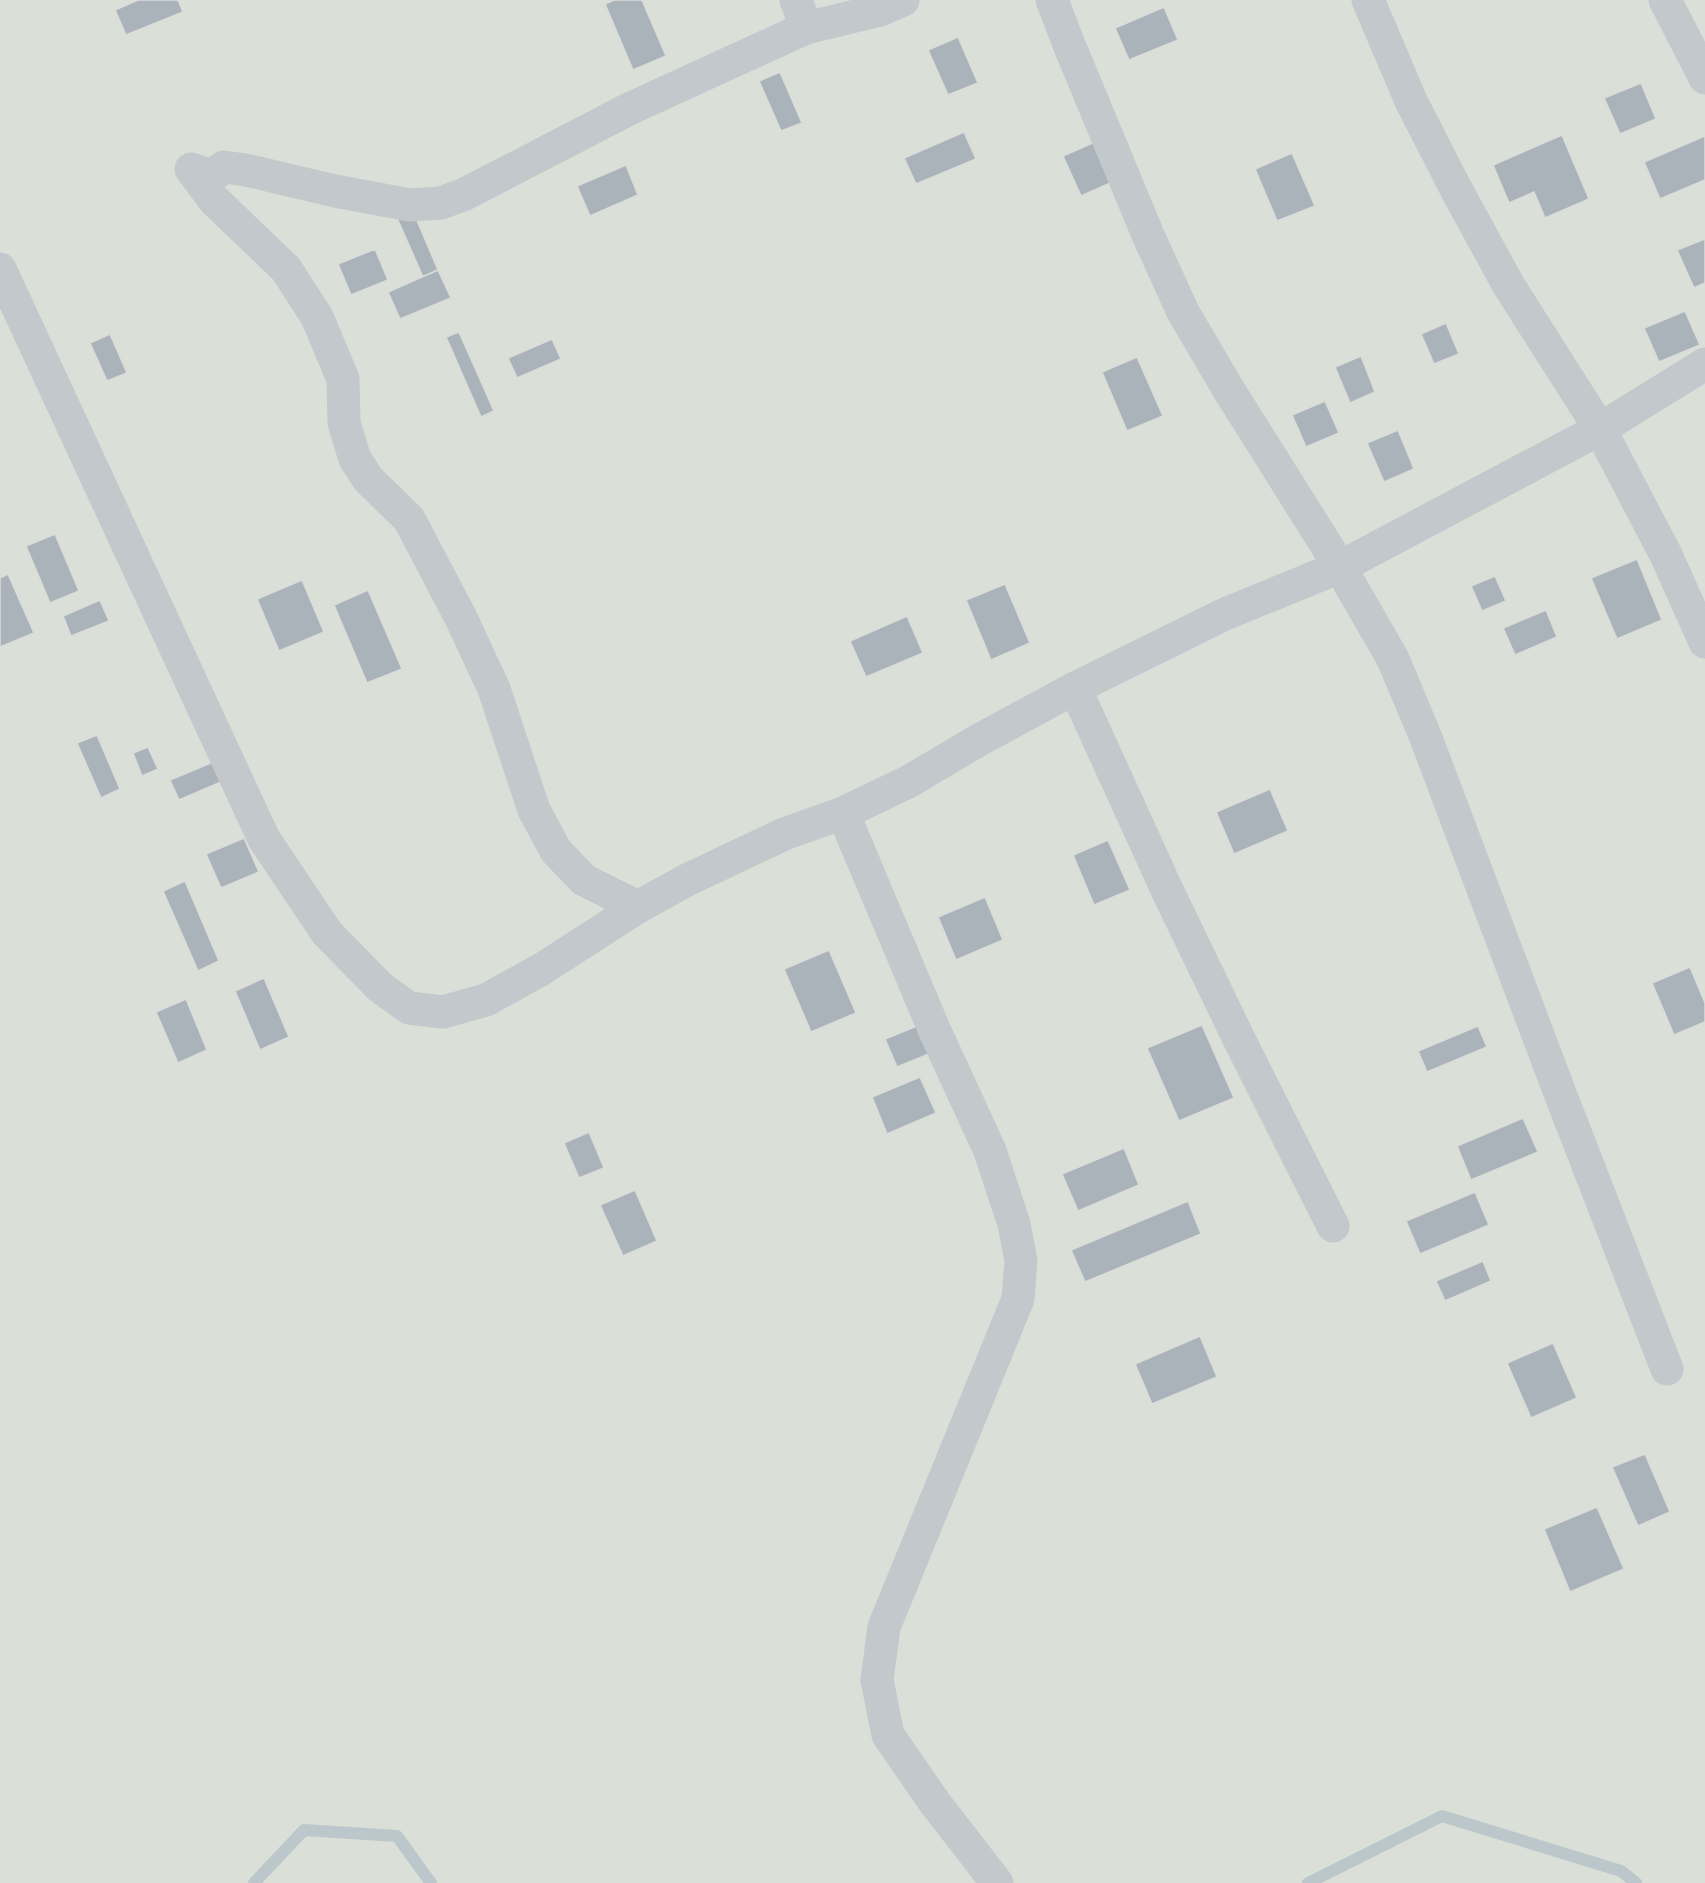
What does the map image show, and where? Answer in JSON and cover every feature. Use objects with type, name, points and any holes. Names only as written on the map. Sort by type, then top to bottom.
[{"type":"street","points":[[638,907],[584,880],[556,851],[534,810],[494,689],[461,618],[409,519],[368,478],[356,459],[344,423],[343,379],[317,317],[286,268],[214,200],[191,169],[212,176],[224,167],[410,205],[441,203],[465,194],[517,168],[801,14],[880,10],[903,0]]},
{"type":"street","points":[[1052,0],[1148,236],[1183,312],[1227,387],[1340,567],[1393,659],[1426,738],[1667,1369]]},
{"type":"street","points":[[1368,0],[1411,101],[1461,199],[1509,286],[1600,429],[1666,555],[1705,642]]},
{"type":"street","points":[[1665,0],[1705,78]]},
{"type":"street","points":[[0,269],[264,839],[327,933],[380,987],[409,1008],[443,1012],[486,1000],[543,969],[638,907],[687,880],[784,834],[843,813],[908,782],[979,740],[1076,688],[1225,614],[1340,567],[1600,429],[1705,364]]},
{"type":"street","points":[[1076,688],[1173,903],[1333,1226]]},
{"type":"street","points":[[843,813],[934,1029],[990,1151],[1014,1224],[1021,1261],[1018,1299],[884,1627],[878,1680],[888,1735],[935,1803],[997,1883]]},
{"type":"shaded area","points":[[0,0],[1705,0],[1705,1883],[0,1883]]},
{"type":"building","points":[[138,0],[178,0],[183,12],[126,35],[115,10]]},
{"type":"building","points":[[614,0],[642,0],[666,56],[633,70],[605,4]]},
{"type":"building","points":[[1164,7],[1178,40],[1129,60],[1115,28]]},
{"type":"building","points":[[958,37],[978,83],[948,95],[928,50]]},
{"type":"building","points":[[780,72],[802,123],[781,131],[759,81]]},
{"type":"building","points":[[1641,83],[1656,119],[1620,134],[1604,98]]},
{"type":"building","points":[[964,132],[976,159],[916,184],[904,158]]},
{"type":"building","points":[[1562,135],[1589,199],[1545,218],[1534,192],[1509,203],[1493,165]]},
{"type":"building","points":[[1705,136],[1705,180],[1660,199],[1644,162]]},
{"type":"building","points":[[1097,141],[1115,181],[1081,196],[1063,156]]},
{"type":"building","points":[[1292,153],[1315,206],[1277,221],[1255,169]]},
{"type":"building","points":[[626,165],[638,195],[590,216],[577,186]]},
{"type":"building","points":[[413,211],[438,270],[423,277],[397,218]]},
{"type":"building","points":[[1705,239],[1705,283],[1694,288],[1677,250]]},
{"type":"building","points":[[375,249],[388,280],[351,295],[338,264]]},
{"type":"building","points":[[438,270],[451,298],[400,319],[388,292]]},
{"type":"building","points":[[1685,311],[1700,345],[1659,362],[1644,328]]},
{"type":"building","points":[[1446,323],[1459,354],[1434,364],[1421,334]]},
{"type":"building","points":[[459,332],[494,411],[481,417],[446,337]]},
{"type":"building","points":[[110,334],[127,373],[107,381],[90,343]]},
{"type":"building","points":[[552,339],[561,359],[517,378],[508,358]]},
{"type":"building","points":[[1361,356],[1375,392],[1350,403],[1335,367]]},
{"type":"building","points":[[1137,357],[1163,416],[1127,431],[1102,372]]},
{"type":"building","points":[[1325,401],[1339,433],[1306,447],[1292,415]]},
{"type":"building","points":[[1398,430],[1414,469],[1384,482],[1367,443]]},
{"type":"building","points":[[55,534],[79,591],[50,603],[26,546]]},
{"type":"building","points":[[1637,559],[1662,620],[1617,639],[1591,578]]},
{"type":"building","points":[[8,574],[34,633],[0,647],[0,578]]},
{"type":"building","points":[[1495,576],[1506,601],[1482,611],[1471,586]]},
{"type":"building","points":[[302,580],[324,632],[279,651],[257,599]]},
{"type":"building","points":[[1005,584],[1030,643],[991,660],[966,600]]},
{"type":"building","points":[[368,590],[402,669],[367,683],[334,605]]},
{"type":"building","points":[[100,600],[109,621],[71,636],[63,616]]},
{"type":"building","points":[[1546,610],[1557,637],[1515,655],[1503,628]]},
{"type":"building","points":[[907,616],[923,653],[866,677],[850,641]]},
{"type":"building","points":[[97,735],[120,789],[101,798],[77,743]]},
{"type":"building","points":[[148,747],[158,769],[142,776],[133,753]]},
{"type":"building","points":[[213,762],[221,782],[179,800],[170,780]]},
{"type":"building","points":[[1270,789],[1288,831],[1234,854],[1216,812]]},
{"type":"building","points":[[244,838],[259,872],[221,888],[206,854]]},
{"type":"building","points":[[1108,840],[1130,890],[1094,905],[1073,855]]},
{"type":"building","points":[[185,881],[219,961],[198,971],[163,891]]},
{"type":"building","points":[[985,897],[1003,940],[956,960],[938,917]]},
{"type":"building","points":[[829,950],[856,1013],[811,1032],[784,969]]},
{"type":"building","points":[[1690,967],[1705,1003],[1705,1022],[1674,1035],[1652,983]]},
{"type":"building","points":[[264,978],[289,1037],[260,1050],[235,991]]},
{"type":"building","points":[[186,999],[207,1050],[178,1063],[156,1012]]},
{"type":"building","points":[[1202,1025],[1234,1098],[1179,1121],[1147,1048]]},
{"type":"building","points":[[917,1026],[929,1054],[897,1067],[885,1039]]},
{"type":"building","points":[[1478,1026],[1487,1047],[1427,1072],[1418,1051]]},
{"type":"building","points":[[920,1077],[936,1113],[887,1134],[872,1097]]},
{"type":"building","points":[[1523,1118],[1538,1152],[1471,1180],[1457,1146]]},
{"type":"building","points":[[589,1132],[604,1168],[579,1178],[564,1143]]},
{"type":"building","points":[[1124,1148],[1139,1185],[1078,1211],[1062,1174]]},
{"type":"building","points":[[635,1190],[657,1241],[623,1256],[600,1205]]},
{"type":"building","points":[[1475,1192],[1489,1225],[1420,1254],[1406,1221]]},
{"type":"building","points":[[1188,1201],[1201,1234],[1085,1282],[1071,1250]]},
{"type":"building","points":[[1483,1261],[1491,1281],[1445,1301],[1436,1281]]},
{"type":"building","points":[[1200,1336],[1217,1377],[1152,1404],[1135,1364]]},
{"type":"building","points":[[1553,1343],[1577,1398],[1531,1418],[1507,1363]]},
{"type":"building","points":[[1645,1454],[1670,1512],[1638,1526],[1612,1467]]},
{"type":"building","points":[[1597,1507],[1624,1569],[1570,1592],[1544,1529]]},
{"type":"waterway","points":[[1308,1883],[1442,1816],[1621,1871],[1636,1883]]},
{"type":"waterway","points":[[254,1883],[304,1830],[397,1836],[431,1883]]}]
